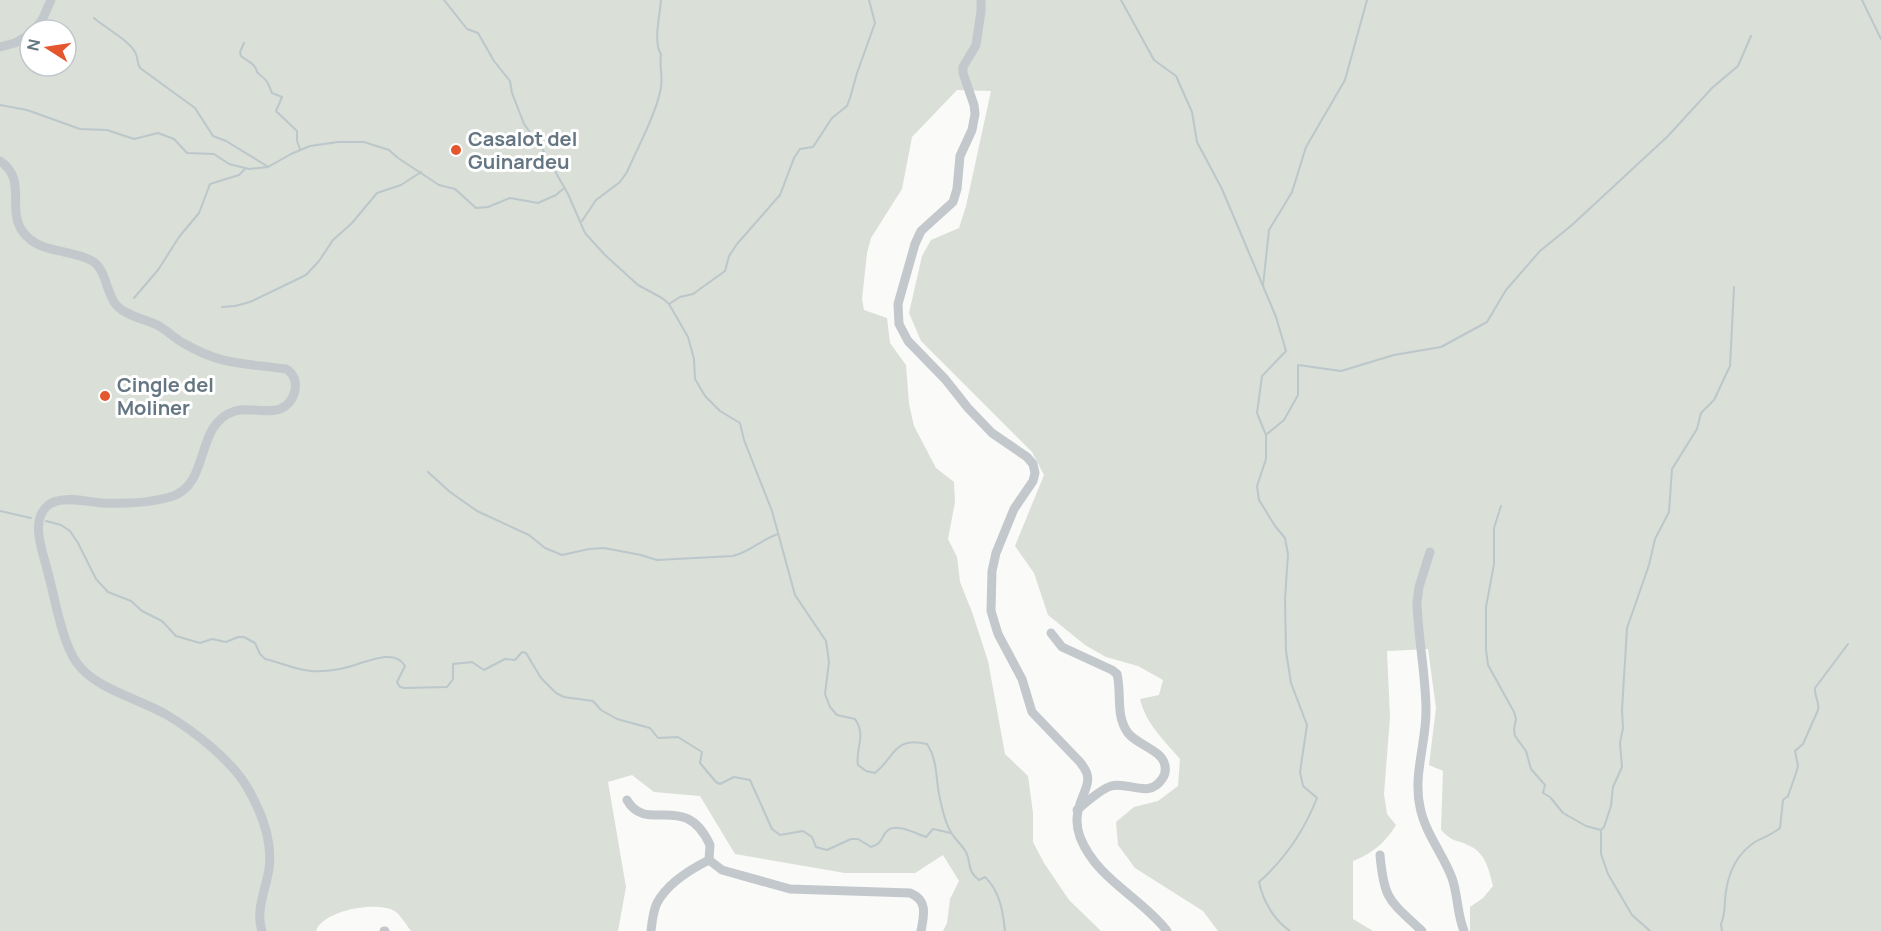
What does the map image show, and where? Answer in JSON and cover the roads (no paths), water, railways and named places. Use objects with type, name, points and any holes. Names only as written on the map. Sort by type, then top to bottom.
[{"type":"street","points":[[43,18],[51,0]]},
{"type":"street","points":[[981,0],[976,45],[963,67],[974,105],[972,130],[960,156],[957,189],[953,202],[921,231],[915,244],[898,304],[899,324],[908,341],[945,379],[968,408],[992,433],[1027,457],[1033,464],[1035,473],[1033,481],[1014,509],[996,553],[992,571],[991,610],[998,634],[1022,679],[1032,712],[1080,762],[1086,772],[1087,784],[1076,818],[1079,835],[1086,851],[1100,870],[1167,931]]},
{"type":"street","points":[[0,47],[18,41]]},
{"type":"street","points":[[0,161],[10,170],[16,183],[16,211],[23,232],[43,247],[86,258],[95,263],[109,295],[122,310],[156,324],[185,344],[217,359],[252,367],[286,369],[290,371],[296,383],[296,391],[292,399],[282,408],[238,410],[222,418],[210,432],[193,480],[181,492],[164,498],[123,503],[59,500],[44,508],[39,522],[41,542],[58,611],[66,640],[78,664],[98,681],[167,715],[227,762],[248,789],[261,815],[269,845],[269,867],[259,915],[262,931]]},
{"type":"street","points":[[1430,552],[1419,587],[1417,602],[1426,714],[1419,762],[1419,796],[1423,817],[1454,886],[1460,922],[1464,931]]},
{"type":"street","points":[[1051,633],[1062,647],[1117,674],[1120,710],[1125,727],[1136,740],[1159,756],[1165,766],[1164,775],[1153,787],[1146,789],[1119,785],[1108,787],[1077,810]]},
{"type":"street","points":[[627,800],[642,813],[658,816],[676,814],[692,819],[710,845],[709,860]]},
{"type":"street","points":[[1380,855],[1383,886],[1390,900],[1422,931]]},
{"type":"street","points":[[651,931],[655,908],[660,899],[689,871],[709,860]]},
{"type":"street","points":[[709,860],[722,870],[790,889],[910,893],[923,903],[924,916],[921,931]]},
{"type":"waterway","points":[[444,0],[467,29],[478,33],[494,61],[510,81],[512,93],[524,124],[543,150],[568,194],[585,233],[638,285],[669,304],[688,337],[694,359],[695,379],[705,396],[720,411],[740,423],[744,440],[772,511],[795,595],[826,641],[829,662],[825,694],[830,707],[837,715],[855,719],[858,725],[860,731],[858,765],[866,771],[875,773],[901,745],[916,742],[927,744],[935,765],[939,795],[948,827],[966,852],[972,873],[979,880],[985,877],[994,889],[1002,909],[1005,931]]},
{"type":"waterway","points":[[582,221],[596,200],[620,182],[627,172],[656,107],[661,83],[661,54],[657,43],[661,0]]},
{"type":"waterway","points":[[669,304],[680,297],[693,294],[725,271],[729,256],[737,244],[780,195],[794,158],[800,149],[813,147],[832,118],[847,106],[875,23],[869,0]]},
{"type":"waterway","points":[[1121,0],[1154,60],[1176,76],[1192,112],[1197,142],[1222,189],[1263,286]]},
{"type":"waterway","points":[[1290,931],[1270,909],[1259,882],[1293,844],[1317,798],[1303,786],[1300,772],[1307,725],[1291,683],[1286,651],[1285,599],[1288,554],[1285,538],[1259,500],[1257,486],[1266,459],[1266,435],[1257,413],[1262,376],[1286,351],[1276,317],[1263,286],[1269,230],[1292,192],[1306,147],[1345,80],[1367,0]]},
{"type":"waterway","points":[[1862,0],[1881,39]]},
{"type":"waterway","points":[[94,18],[129,44],[136,54],[140,68],[195,108],[213,136],[226,141],[267,166]]},
{"type":"waterway","points":[[1267,434],[1284,420],[1298,395],[1298,365],[1341,371],[1394,355],[1441,347],[1487,322],[1506,290],[1540,251],[1572,225],[1668,136],[1712,88],[1738,66],[1751,36]]},
{"type":"waterway","points":[[244,43],[240,52],[241,56],[251,63],[267,81],[272,93],[282,97],[276,111],[297,131],[300,149]]},
{"type":"waterway","points":[[0,105],[27,110],[80,129],[107,130],[134,139],[158,133],[174,139],[187,153],[214,154],[229,164],[249,169],[268,167],[310,146],[338,142],[364,142],[389,150],[439,185],[455,189],[476,208],[488,207],[510,198],[538,203],[556,195],[563,189]]},
{"type":"waterway","points":[[134,298],[158,270],[179,237],[199,213],[210,184],[239,175],[245,169]]},
{"type":"waterway","points":[[222,307],[250,302],[306,275],[333,240],[352,223],[377,193],[401,185],[421,172]]},
{"type":"waterway","points":[[1601,830],[1611,806],[1613,787],[1622,767],[1620,743],[1623,728],[1627,628],[1649,565],[1655,539],[1669,512],[1672,469],[1697,429],[1701,413],[1714,400],[1730,366],[1734,287]]},
{"type":"waterway","points":[[428,472],[450,492],[477,511],[529,535],[545,548],[562,555],[604,548],[657,560],[733,556],[778,534]]},
{"type":"waterway","points":[[1501,506],[1494,528],[1494,564],[1486,607],[1488,665],[1514,712],[1515,736],[1526,751],[1531,769],[1545,785],[1543,793],[1550,797],[1563,813],[1586,826],[1601,830],[1601,854],[1608,874],[1632,915],[1650,931]]},
{"type":"waterway","points":[[0,511],[31,518]]},
{"type":"waterway","points":[[46,521],[61,525],[70,531],[96,579],[108,592],[131,601],[142,611],[162,621],[176,636],[200,643],[212,639],[226,642],[244,637],[255,643],[265,659],[311,671],[335,670],[379,658],[394,658],[400,660],[405,666],[397,682],[400,687],[404,688],[447,687],[453,679],[453,664],[472,662],[484,670],[505,659],[515,660],[522,652],[526,653],[541,678],[556,693],[564,697],[593,701],[601,710],[617,719],[650,728],[658,738],[678,737],[702,752],[700,763],[720,784],[734,777],[750,780],[772,829],[780,835],[803,831],[812,837],[816,847],[827,850],[851,839],[858,839],[871,847],[878,844],[892,828],[901,828],[926,837],[933,829],[951,833]]},
{"type":"waterway","points":[[1722,931],[1721,924],[1729,876],[1739,857],[1749,846],[1780,828],[1783,800],[1788,796],[1798,766],[1795,751],[1803,744],[1818,710],[1815,688],[1848,644]]},
{"type":"place","name":"Casalot del Guinardeu","points":[[456,150]]},
{"type":"place","name":"Cingle del Moliner","points":[[105,396]]}]
